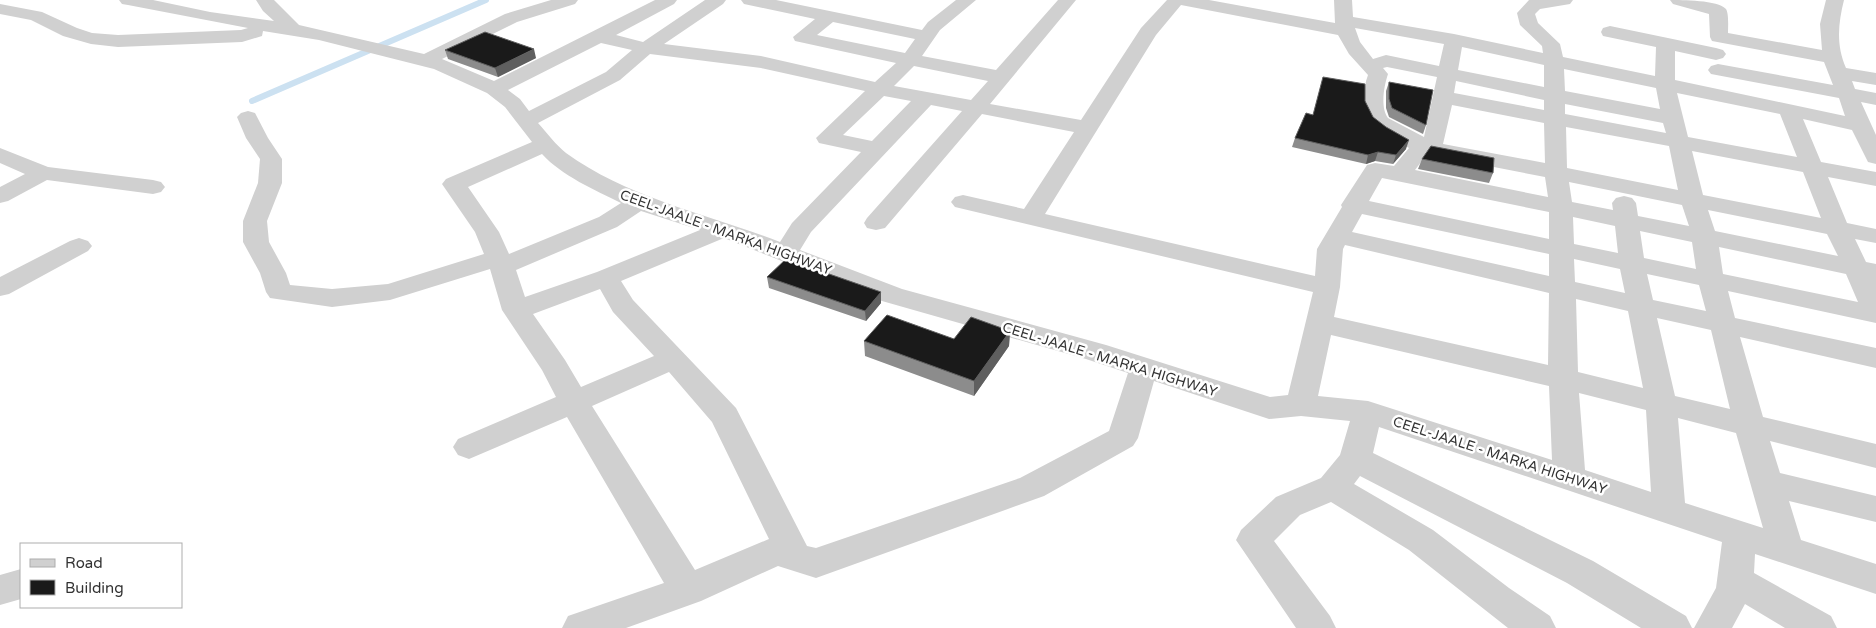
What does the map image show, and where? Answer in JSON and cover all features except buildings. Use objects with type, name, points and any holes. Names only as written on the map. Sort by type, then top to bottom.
[{"type":"street","points":[[0,9],[28,0]]},
{"type":"street","name":"CEEL-JAALE - MARKA HIGHWAY","points":[[128,0],[293,30],[426,60],[494,89],[514,102],[525,120],[557,157],[574,169],[639,202],[693,221],[724,229],[892,295],[1144,367],[1269,408],[1301,405],[1368,412],[1876,579]]},
{"type":"street","points":[[266,0],[269,7],[293,30]]},
{"type":"street","points":[[426,60],[510,9],[569,0]]},
{"type":"street","points":[[494,89],[599,37],[668,0]]},
{"type":"street","points":[[525,120],[613,76],[646,48],[717,0]]},
{"type":"street","points":[[750,0],[926,36]]},
{"type":"street","points":[[876,149],[827,138],[910,60],[934,26],[967,0]]},
{"type":"street","points":[[876,224],[1067,0]]},
{"type":"street","points":[[1031,216],[1148,32],[1176,0]]},
{"type":"street","points":[[1181,0],[1344,17],[1860,125]]},
{"type":"street","points":[[1564,0],[1534,4],[1526,13],[1529,25],[1551,44],[1554,62],[1556,171],[1561,207],[1562,379],[1569,478]]},
{"type":"street","points":[[1679,0],[1718,11],[1719,36],[1835,65],[1876,79]]},
{"type":"street","points":[[1835,0],[1829,24],[1835,65],[1860,125],[1876,156]]},
{"type":"street","points":[[0,9],[36,16],[70,32],[91,38],[118,41],[242,36],[274,27]]},
{"type":"street","points":[[829,17],[802,37],[1000,77]]},
{"type":"street","points":[[1344,17],[1348,39],[1356,53],[1378,74],[1374,84],[1374,113],[1380,122],[1422,146],[1622,184],[1876,236]]},
{"type":"street","points":[[1610,32],[1665,44],[1717,62],[1847,94],[1876,99]]},
{"type":"street","points":[[599,37],[646,48],[762,62],[879,89],[1088,128]]},
{"type":"street","points":[[1400,174],[1422,146],[1434,141],[1454,40]]},
{"type":"street","points":[[1665,44],[1665,84],[1692,198],[1704,236],[1711,279],[1750,427],[1787,550]]},
{"type":"street","points":[[1369,66],[1386,61],[1445,85],[1676,130],[1814,168],[1876,179]]},
{"type":"street","points":[[786,252],[801,228],[926,98]]},
{"type":"street","points":[[1789,110],[1837,228],[1866,270],[1876,310]]},
{"type":"street","points":[[248,117],[256,138],[271,159],[270,183],[256,221],[256,242],[273,274],[279,292],[332,298],[390,292],[500,262],[608,222],[639,202]]},
{"type":"street","points":[[546,144],[454,184],[487,232],[500,262],[516,310],[555,367],[573,401],[688,590]]},
{"type":"street","points":[[5,162],[43,172],[153,187]]},
{"type":"street","points":[[1301,405],[1327,287],[1330,248],[1374,170],[1866,270]]},
{"type":"street","points":[[0,196],[43,172]]},
{"type":"street","points":[[1622,184],[1632,264],[1661,403],[1668,510]]},
{"type":"street","points":[[964,202],[1031,216],[1327,287]]},
{"type":"street","points":[[1353,205],[1561,250],[1876,314]]},
{"type":"street","points":[[516,310],[606,278],[724,229]]},
{"type":"street","points":[[1338,236],[1876,358]]},
{"type":"street","points":[[0,288],[79,246]]},
{"type":"street","points":[[606,278],[623,306],[725,416],[795,557]]},
{"type":"street","points":[[1320,323],[1562,379],[1750,427],[1876,456]]},
{"type":"street","points":[[469,446],[674,359]]},
{"type":"street","points":[[581,628],[688,590],[776,551],[816,563],[1032,487],[1122,438],[1144,367]]},
{"type":"street","points":[[1317,628],[1253,540],[1288,506],[1333,487],[1355,459],[1368,412]]},
{"type":"street","points":[[1355,459],[1580,572],[1673,628]]},
{"type":"street","points":[[1768,483],[1876,509]]},
{"type":"street","points":[[1333,487],[1422,540],[1496,600],[1537,628]]},
{"type":"street","points":[[1713,628],[1734,590],[1740,534]]},
{"type":"street","points":[[1735,580],[1818,628]]},
{"type":"street","points":[[0,590],[20,584]]},
{"type":"waterway","points":[[252,101],[486,0]]}]
